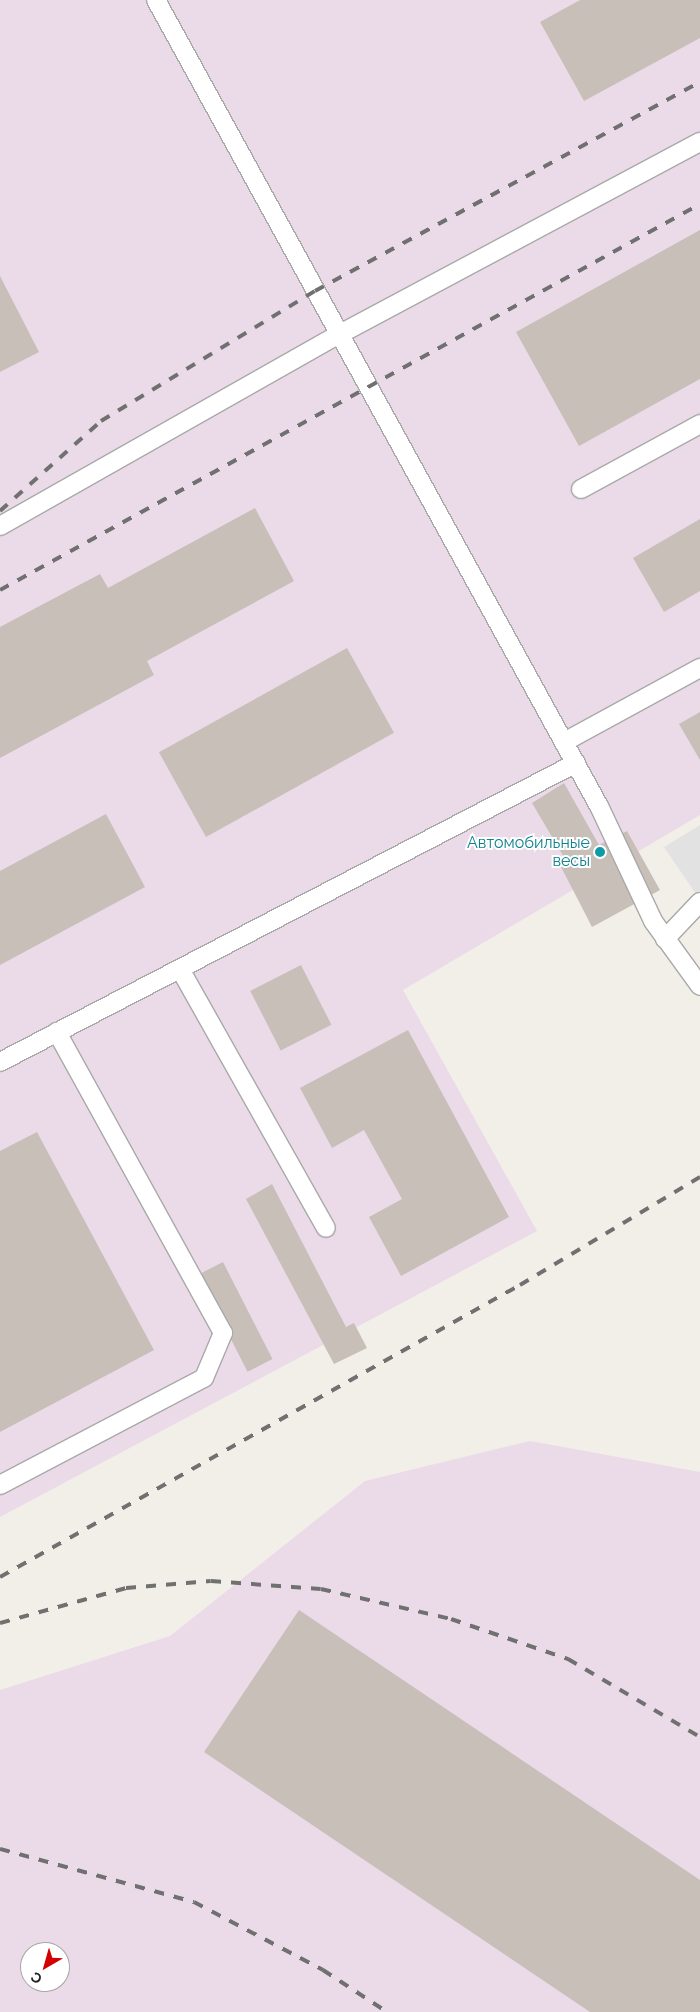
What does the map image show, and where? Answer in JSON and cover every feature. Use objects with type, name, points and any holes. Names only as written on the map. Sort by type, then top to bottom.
[{"type":"lane","points":[[156,0],[576,763],[653,922],[700,986]]},
{"type":"lane","points":[[0,526],[340,334],[700,142]]},
{"type":"lane","points":[[581,489],[700,424]]},
{"type":"lane","points":[[564,742],[700,668]]},
{"type":"lane","points":[[0,1062],[576,763]]},
{"type":"lane","points":[[665,939],[700,902]]},
{"type":"lane","points":[[180,968],[326,1228]]},
{"type":"lane","points":[[0,1485],[204,1378],[223,1332],[57,1032]]},
{"type":"shaded area","points":[[0,0],[700,0],[700,815],[403,990],[537,1231],[0,1517]]},
{"type":"shaded area","points":[[700,825],[700,900],[664,847]]},
{"type":"shaded area","points":[[530,1441],[700,1472],[700,2012],[0,2012],[0,1690],[170,1636],[365,1481]]},
{"type":"building","points":[[580,0],[700,0],[700,38],[584,101],[540,22]]},
{"type":"building","points":[[700,230],[700,379],[579,446],[516,332]]},
{"type":"building","points":[[0,276],[39,352],[0,372]]},
{"type":"building","points":[[255,508],[294,581],[147,661],[154,675],[0,758],[0,627],[100,574],[108,588]]},
{"type":"building","points":[[700,519],[700,591],[664,612],[633,558]]},
{"type":"building","points":[[347,648],[394,733],[206,837],[159,752]]},
{"type":"building","points":[[700,712],[700,760],[679,724]]},
{"type":"building","name":"Автомобильные весы","points":[[564,783],[599,845],[627,831],[660,890],[592,927],[559,863],[565,859],[532,803]]},
{"type":"building","points":[[106,814],[145,887],[0,965],[0,871]]},
{"type":"building","points":[[301,965],[331,1025],[281,1051],[250,991]]},
{"type":"building","points":[[408,1030],[509,1217],[401,1276],[369,1217],[402,1199],[364,1130],[332,1148],[300,1088]]},
{"type":"building","points":[[37,1132],[154,1350],[0,1432],[0,1151]]},
{"type":"building","points":[[272,1184],[346,1327],[354,1323],[367,1348],[334,1364],[246,1199]]},
{"type":"building","points":[[223,1262],[272,1359],[248,1372],[198,1275]]},
{"type":"building","points":[[299,1610],[700,1880],[700,2012],[590,2012],[204,1752]]},
{"type":"railway","points":[[0,511],[101,421],[315,291],[700,82]]},
{"type":"railway","points":[[0,590],[700,204]]},
{"type":"railway","points":[[0,1577],[520,1285],[700,1177]]},
{"type":"railway","points":[[0,1623],[126,1588],[211,1581],[321,1589],[451,1619],[568,1659],[700,1737]]},
{"type":"railway","points":[[0,1849],[194,1902],[323,1970],[387,2012]]},
{"type":"place","name":"Автомобильные весы","points":[[600,852]]}]
